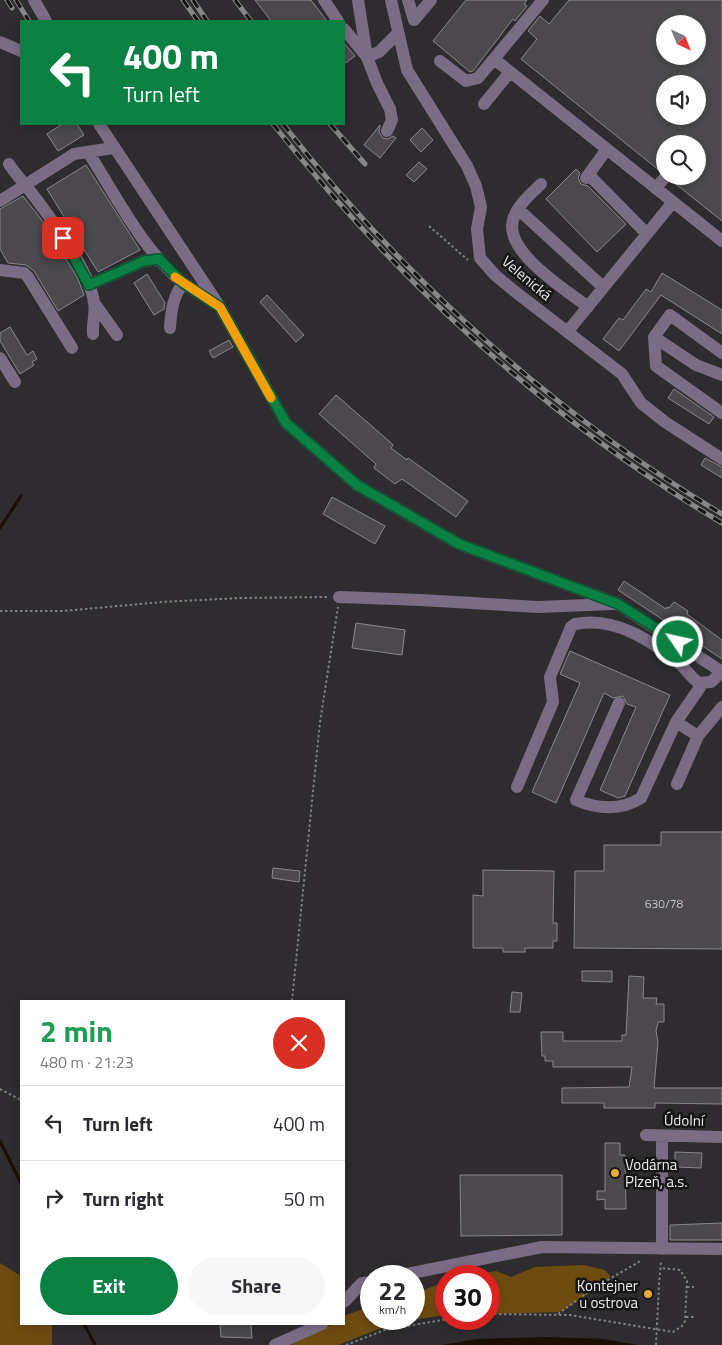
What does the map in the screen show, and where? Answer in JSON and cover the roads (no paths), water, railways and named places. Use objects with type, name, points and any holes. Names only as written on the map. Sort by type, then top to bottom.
[{"type":"street","points":[[34,0],[45,20]]},
{"type":"street","points":[[324,0],[337,20]]},
{"type":"street","points":[[358,0],[367,57],[390,109],[392,120],[387,131]]},
{"type":"street","name":"Velenická","points":[[391,0],[407,70],[467,166],[476,186],[481,207],[477,229],[480,258],[495,275],[513,290],[622,374],[641,403],[665,422],[722,459]]},
{"type":"street","points":[[408,0],[414,20],[431,0]]},
{"type":"street","points":[[440,61],[457,76],[466,81],[473,81],[478,78],[543,0]]},
{"type":"street","points":[[345,30],[367,57]]},
{"type":"street","points":[[367,57],[379,52],[398,33]]},
{"type":"street","points":[[0,42],[20,51]]},
{"type":"street","points":[[494,59],[722,241]]},
{"type":"street","points":[[484,104],[510,72]]},
{"type":"street","points":[[100,125],[220,307],[286,423],[357,485],[459,544],[618,604],[722,672],[714,680],[703,683],[697,682],[682,666],[633,632],[616,626],[575,624],[571,627],[551,672],[550,681],[553,702],[517,787]]},
{"type":"street","points":[[0,201],[74,154],[114,148]]},
{"type":"street","points":[[607,149],[588,177],[620,211],[647,234]]},
{"type":"street","points":[[88,152],[159,259],[183,283],[220,307]]},
{"type":"street","points":[[9,164],[16,177],[25,185],[72,251],[89,285],[95,304],[117,335]]},
{"type":"street","points":[[541,184],[518,209],[513,220],[515,243],[541,270],[588,306]]},
{"type":"street","points":[[568,331],[673,202]]},
{"type":"street","points":[[518,209],[603,287]]},
{"type":"street","points":[[89,285],[144,261],[159,259]]},
{"type":"street","points":[[0,270],[24,272],[72,348]]},
{"type":"street","points":[[170,328],[171,309],[177,291],[183,283]]},
{"type":"street","points":[[94,334],[92,326],[95,304]]},
{"type":"street","points":[[722,353],[670,315],[654,337],[656,366],[722,413]]},
{"type":"street","points":[[654,337],[696,365],[722,375]]},
{"type":"street","points":[[0,358],[15,382]]},
{"type":"street","points":[[339,597],[538,607],[618,604]]},
{"type":"street","points":[[619,703],[576,800],[592,807],[612,808],[641,798],[676,722],[703,683]]},
{"type":"street","points":[[677,784],[698,736],[722,707]]},
{"type":"street","points":[[676,722],[698,736]]},
{"type":"street","name":"Údolní","points":[[646,1135],[722,1136]]},
{"type":"street","points":[[662,1136],[662,1249]]},
{"type":"street","points":[[425,1270],[542,1247],[722,1250]]},
{"type":"street","points":[[345,1301],[360,1285]]},
{"type":"street","points":[[275,1345],[320,1325]]},
{"type":"waterway","points":[[0,528],[21,496]]},
{"type":"waterway","points":[[0,1141],[20,1181]]},
{"type":"waterway","points":[[85,1325],[95,1345]]},
{"type":"railway","points":[[7,0],[12,8]]},
{"type":"railway","points":[[16,0],[28,20]]},
{"type":"railway","points":[[183,0],[197,20]]},
{"type":"railway","points":[[193,0],[206,20]]},
{"type":"railway","points":[[235,0],[250,20]]},
{"type":"railway","points":[[274,125],[372,239],[424,293],[479,344],[596,439],[658,483],[722,523]]},
{"type":"railway","points":[[284,125],[329,181],[379,236],[430,289],[484,339],[599,433],[660,475],[722,514]]},
{"type":"railway","points":[[331,125],[365,164]]},
{"type":"place","name":"Vodárna Plzeň, a.s.","points":[[615,1173]]},
{"type":"place","name":"Kontejner u ostrova","points":[[648,1294]]}]
